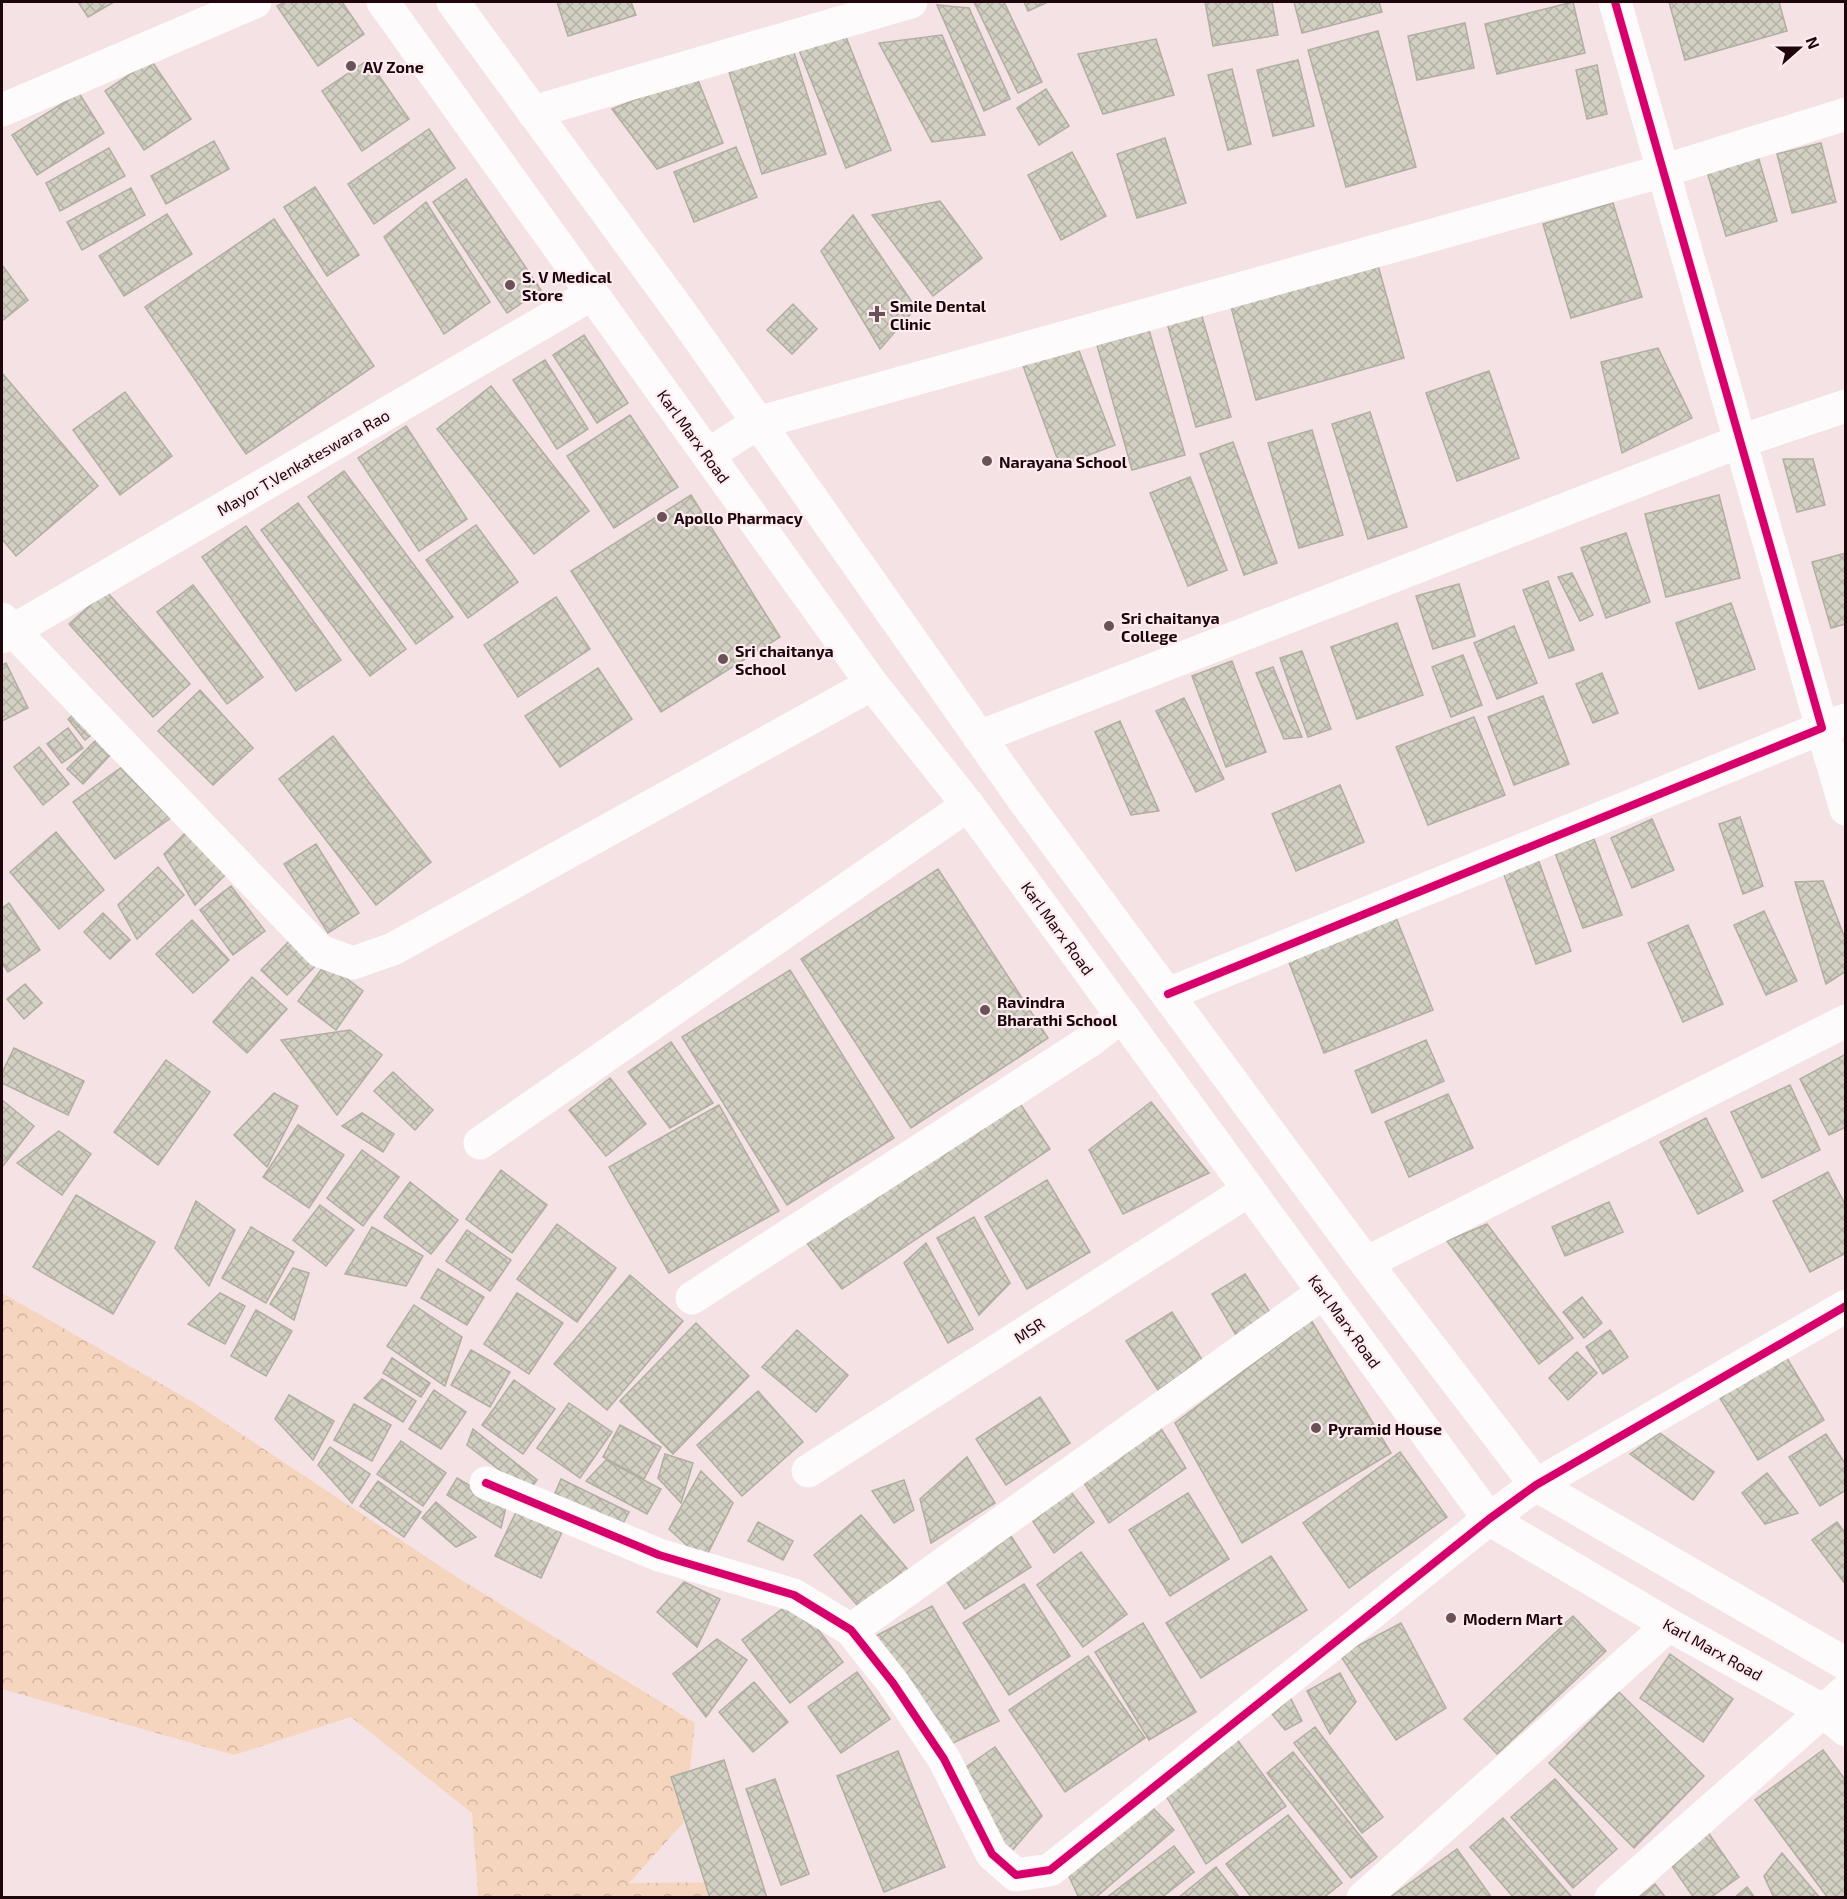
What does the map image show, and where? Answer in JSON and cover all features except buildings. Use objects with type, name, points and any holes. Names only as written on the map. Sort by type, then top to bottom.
[{"type":"street","points":[[2,110],[255,2]]},
{"type":"street","name":"Karl Marx Road","points":[[383,2],[872,684],[968,804],[1489,1519],[1669,1625],[1838,1710]]},
{"type":"street","points":[[453,2],[758,423],[979,737],[1366,1263],[1536,1485],[1845,1664]]},
{"type":"street","points":[[532,112],[911,2]]},
{"type":"street","points":[[1616,2],[1741,441],[1834,724],[1845,809]]},
{"type":"street","points":[[708,455],[758,423],[1663,171],[1845,114]]},
{"type":"street","name":"Mayor T.Venkateswara Rao","points":[[5,629],[592,294]]},
{"type":"street","points":[[979,737],[1741,441],[1845,406]]},
{"type":"street","points":[[5,629],[320,951],[352,963],[393,949],[872,684]]},
{"type":"street","points":[[1168,994],[1834,724]]},
{"type":"street","points":[[480,1143],[968,804]]},
{"type":"street","points":[[692,1298],[1091,1040],[1122,1016]]},
{"type":"street","points":[[1366,1263],[1845,1021]]},
{"type":"street","name":"MSR","points":[[808,1471],[1249,1190]]},
{"type":"street","points":[[851,1630],[1324,1292]]},
{"type":"street","points":[[486,1483],[659,1555],[794,1594],[851,1630],[893,1683],[944,1759],[992,1854],[1016,1875],[1050,1870],[1489,1519],[1536,1485],[1845,1306]]},
{"type":"street","points":[[1363,1898],[1669,1625]]},
{"type":"street","points":[[1611,1898],[1838,1710]]},
{"type":"green space","points":[[2,1293],[196,1404],[455,1576],[695,1723],[684,1822],[629,1883],[754,1882],[754,1897],[478,1897],[472,1813],[351,1717],[234,1755],[2,1689]]},
{"type":"cycle path","points":[[1168,994],[1822,728],[1615,2]]},
{"type":"cycle path","points":[[486,1483],[659,1555],[794,1595],[851,1630],[893,1683],[944,1759],[992,1854],[1016,1875],[1050,1870],[1489,1519],[1536,1485],[1846,1306]]},
{"type":"place","name":"AV Zone","points":[[351,66]]},
{"type":"place","name":"S. V Medical Store","points":[[510,285]]},
{"type":"place","name":"Smile Dental Clinic","points":[[877,314]]},
{"type":"place","name":"Narayana School","points":[[987,461]]},
{"type":"place","name":"Apollo Pharmacy","points":[[662,517]]},
{"type":"place","name":"Sri chaitanya College","points":[[1109,626]]},
{"type":"place","name":"Sri chaitanya School","points":[[723,659]]},
{"type":"place","name":"Ravindra Bharathi School","points":[[985,1010]]},
{"type":"place","name":"Pyramid House","points":[[1316,1428]]},
{"type":"place","name":"Modern Mart","points":[[1451,1618]]}]
